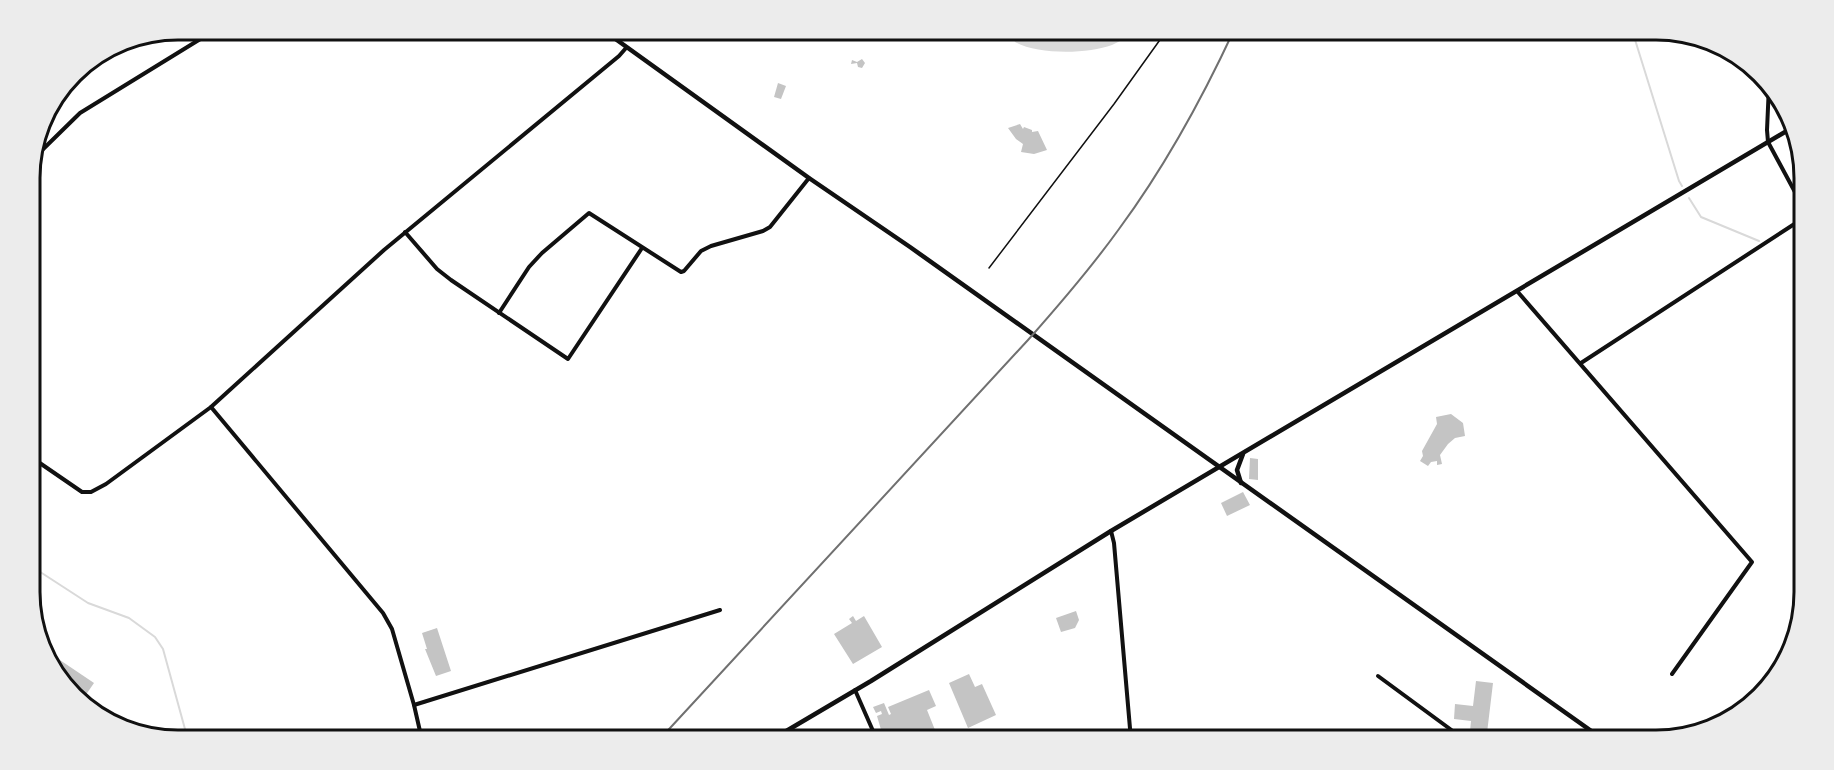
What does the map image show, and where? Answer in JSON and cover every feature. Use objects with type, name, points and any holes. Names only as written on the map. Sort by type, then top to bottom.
[{"type":"street","points":[[44,148],[80,113],[197,41]]},
{"type":"street","points":[[617,41],[1589,729]]},
{"type":"street","points":[[40,464],[81,492],[91,492],[106,484],[211,407],[405,232],[626,48]]},
{"type":"street","points":[[1768,99],[1768,142],[1794,190]]},
{"type":"street","points":[[788,730],[1110,531],[1785,132]]},
{"type":"street","points":[[499,313],[529,267],[589,213],[676,271],[684,271],[701,251],[770,227],[809,178]]},
{"type":"street","points":[[1581,363],[1794,224]]},
{"type":"street","points":[[405,232],[437,269],[568,359],[642,248]]},
{"type":"street","points":[[1517,291],[1752,562],[1672,674]]},
{"type":"street","points":[[211,407],[383,613],[392,629],[420,730]]},
{"type":"street","points":[[1241,483],[1238,476],[1238,465],[1244,453]]},
{"type":"street","points":[[1110,531],[1114,543],[1130,729]]},
{"type":"street","points":[[414,705],[720,610]]},
{"type":"street","points":[[1378,676],[1451,729]]},
{"type":"street","points":[[855,690],[872,730]]},
{"type":"lane","points":[[989,268],[1160,40]]},
{"type":"shaded area","points":[[1119,40],[1102,48],[1063,52],[1036,49],[1015,42]]},
{"type":"building","points":[[862,59],[865,63],[862,68],[858,67],[857,63],[851,64],[852,60],[857,62]]},
{"type":"building","points":[[778,83],[786,86],[781,99],[774,97]]},
{"type":"building","points":[[1020,124],[1023,129],[1024,127],[1032,132],[1038,131],[1047,150],[1034,154],[1021,152],[1023,144],[1008,128]]},
{"type":"building","points":[[1451,414],[1463,423],[1465,436],[1455,438],[1448,444],[1440,455],[1442,464],[1437,465],[1437,461],[1431,462],[1428,466],[1420,461],[1423,456],[1422,451],[1437,424],[1436,417]]},
{"type":"building","points":[[1250,458],[1258,459],[1258,480],[1249,479]]},
{"type":"building","points":[[1243,492],[1250,505],[1227,516],[1221,503]]},
{"type":"building","points":[[1076,611],[1079,620],[1075,628],[1061,632],[1056,618]]},
{"type":"building","points":[[853,616],[856,621],[864,616],[882,647],[853,664],[834,634],[852,623],[849,619]]},
{"type":"building","points":[[437,628],[451,671],[436,676],[425,649],[427,649],[422,633]]},
{"type":"building","points":[[59,659],[94,683],[86,694],[75,683]]},
{"type":"building","points":[[969,674],[975,687],[982,684],[996,715],[968,728],[949,683]]},
{"type":"building","points":[[1476,681],[1493,683],[1487,729],[1470,729],[1471,721],[1454,719],[1455,704],[1473,706]]},
{"type":"building","points":[[929,690],[936,706],[927,710],[935,729],[881,730],[877,716],[882,714],[881,711],[876,713],[873,707],[884,703],[889,715],[891,714],[888,707]]},
{"type":"waterway","points":[[1635,40],[1682,186]]},
{"type":"waterway","points":[[1689,198],[1701,217],[1759,241]]},
{"type":"waterway","points":[[40,572],[88,603],[129,618],[155,637],[163,649],[185,730]]},
{"type":"railway","points":[[669,730],[1028,340],[1086,272],[1136,206],[1167,157],[1209,82],[1229,40]]}]
